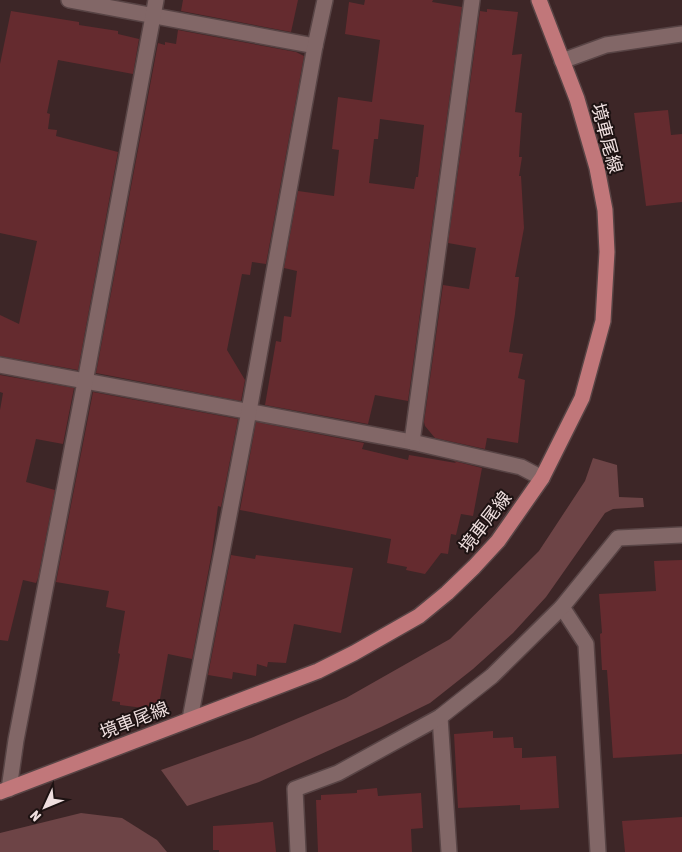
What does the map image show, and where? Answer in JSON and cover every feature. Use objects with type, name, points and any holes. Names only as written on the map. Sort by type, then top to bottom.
[{"type":"main road","name":"境車尾線","points":[[4,791],[318,671],[354,654],[418,616],[448,593],[498,541],[542,478],[582,398],[603,321],[607,252],[603,202],[597,168],[577,99],[539,0]]},
{"type":"street","points":[[69,0],[154,7],[315,46]]},
{"type":"street","points":[[190,719],[325,0]]},
{"type":"street","points":[[412,442],[472,0]]},
{"type":"street","points":[[4,791],[18,730],[85,382],[154,7]]},
{"type":"street","points":[[562,61],[606,45],[682,34]]},
{"type":"street","points":[[0,365],[412,442],[521,467],[542,478]]},
{"type":"street","points":[[298,852],[295,789],[338,773],[440,717],[492,676],[562,607],[618,538],[682,535]]},
{"type":"street","points":[[562,607],[586,644],[598,852]]},
{"type":"street","points":[[440,717],[449,852]]},
{"type":"shaded area","points":[[593,458],[617,465],[619,497],[643,498],[644,507],[613,509],[605,513],[546,597],[513,633],[473,669],[430,703],[381,727],[259,782],[187,806],[161,770],[251,738],[346,698],[450,639],[539,551],[585,481]]},
{"type":"shaded area","points":[[81,813],[122,818],[157,840],[167,852],[0,852],[0,833]]},
{"type":"building","points":[[183,0],[298,0],[291,32],[181,11]]},
{"type":"building","points":[[365,0],[433,0],[432,2],[462,7],[408,401],[375,395],[368,424],[265,405],[276,341],[281,342],[284,316],[291,317],[297,271],[284,268],[298,191],[334,196],[339,150],[332,149],[338,97],[372,102],[380,40],[345,34],[349,2],[364,5]],"holes":[[[380,119],[424,125],[418,177],[416,177],[414,189],[369,183],[374,139],[378,139]]]},
{"type":"building","points":[[487,9],[518,12],[512,55],[522,54],[515,112],[522,113],[519,157],[522,157],[519,176],[521,176],[524,228],[515,277],[519,277],[509,352],[523,354],[518,378],[525,380],[518,443],[487,438],[485,449],[435,438],[424,422],[443,285],[469,289],[476,248],[448,243],[480,11],[487,12]]},
{"type":"building","points":[[11,11],[79,22],[79,25],[118,31],[118,34],[139,39],[133,74],[58,60],[47,113],[50,114],[48,129],[57,130],[56,136],[118,152],[78,370],[0,356],[0,315],[19,324],[37,241],[0,233],[0,64]]},
{"type":"building","points":[[178,30],[296,52],[304,56],[266,264],[252,262],[250,275],[242,274],[227,350],[245,380],[241,401],[96,373],[158,43],[165,45],[165,42],[176,44]]},
{"type":"building","points":[[668,110],[671,135],[682,134],[682,202],[646,206],[634,113]]},
{"type":"building","points":[[0,375],[74,388],[63,444],[36,439],[26,482],[55,490],[38,578],[36,583],[23,580],[8,641],[0,640],[0,410],[3,393],[0,392]]},
{"type":"building","points":[[93,392],[238,419],[221,507],[218,506],[212,552],[192,659],[168,654],[158,710],[120,705],[120,702],[112,701],[125,611],[106,607],[109,591],[56,582]]},
{"type":"building","points":[[256,422],[364,443],[362,449],[408,460],[409,455],[456,463],[454,461],[482,468],[473,516],[461,514],[456,535],[451,534],[448,554],[441,553],[425,574],[406,570],[407,567],[387,563],[391,539],[240,510]]},
{"type":"building","points":[[231,555],[255,559],[256,555],[353,568],[341,633],[294,624],[286,663],[268,662],[267,667],[257,664],[256,676],[233,672],[232,679],[208,675]]},
{"type":"building","points":[[682,560],[682,754],[613,758],[607,670],[602,670],[599,594],[656,591],[654,561]]},
{"type":"building","points":[[493,731],[493,738],[513,737],[514,748],[522,748],[522,758],[556,756],[559,808],[520,810],[520,805],[458,808],[454,734]]},
{"type":"building","points":[[377,788],[378,796],[421,793],[423,828],[411,829],[412,852],[318,852],[316,800],[321,800],[321,795],[357,793],[357,790]]},
{"type":"building","points":[[682,817],[682,852],[625,852],[622,821]]},
{"type":"building","points":[[273,822],[276,852],[219,852],[219,850],[213,850],[213,826]]}]
